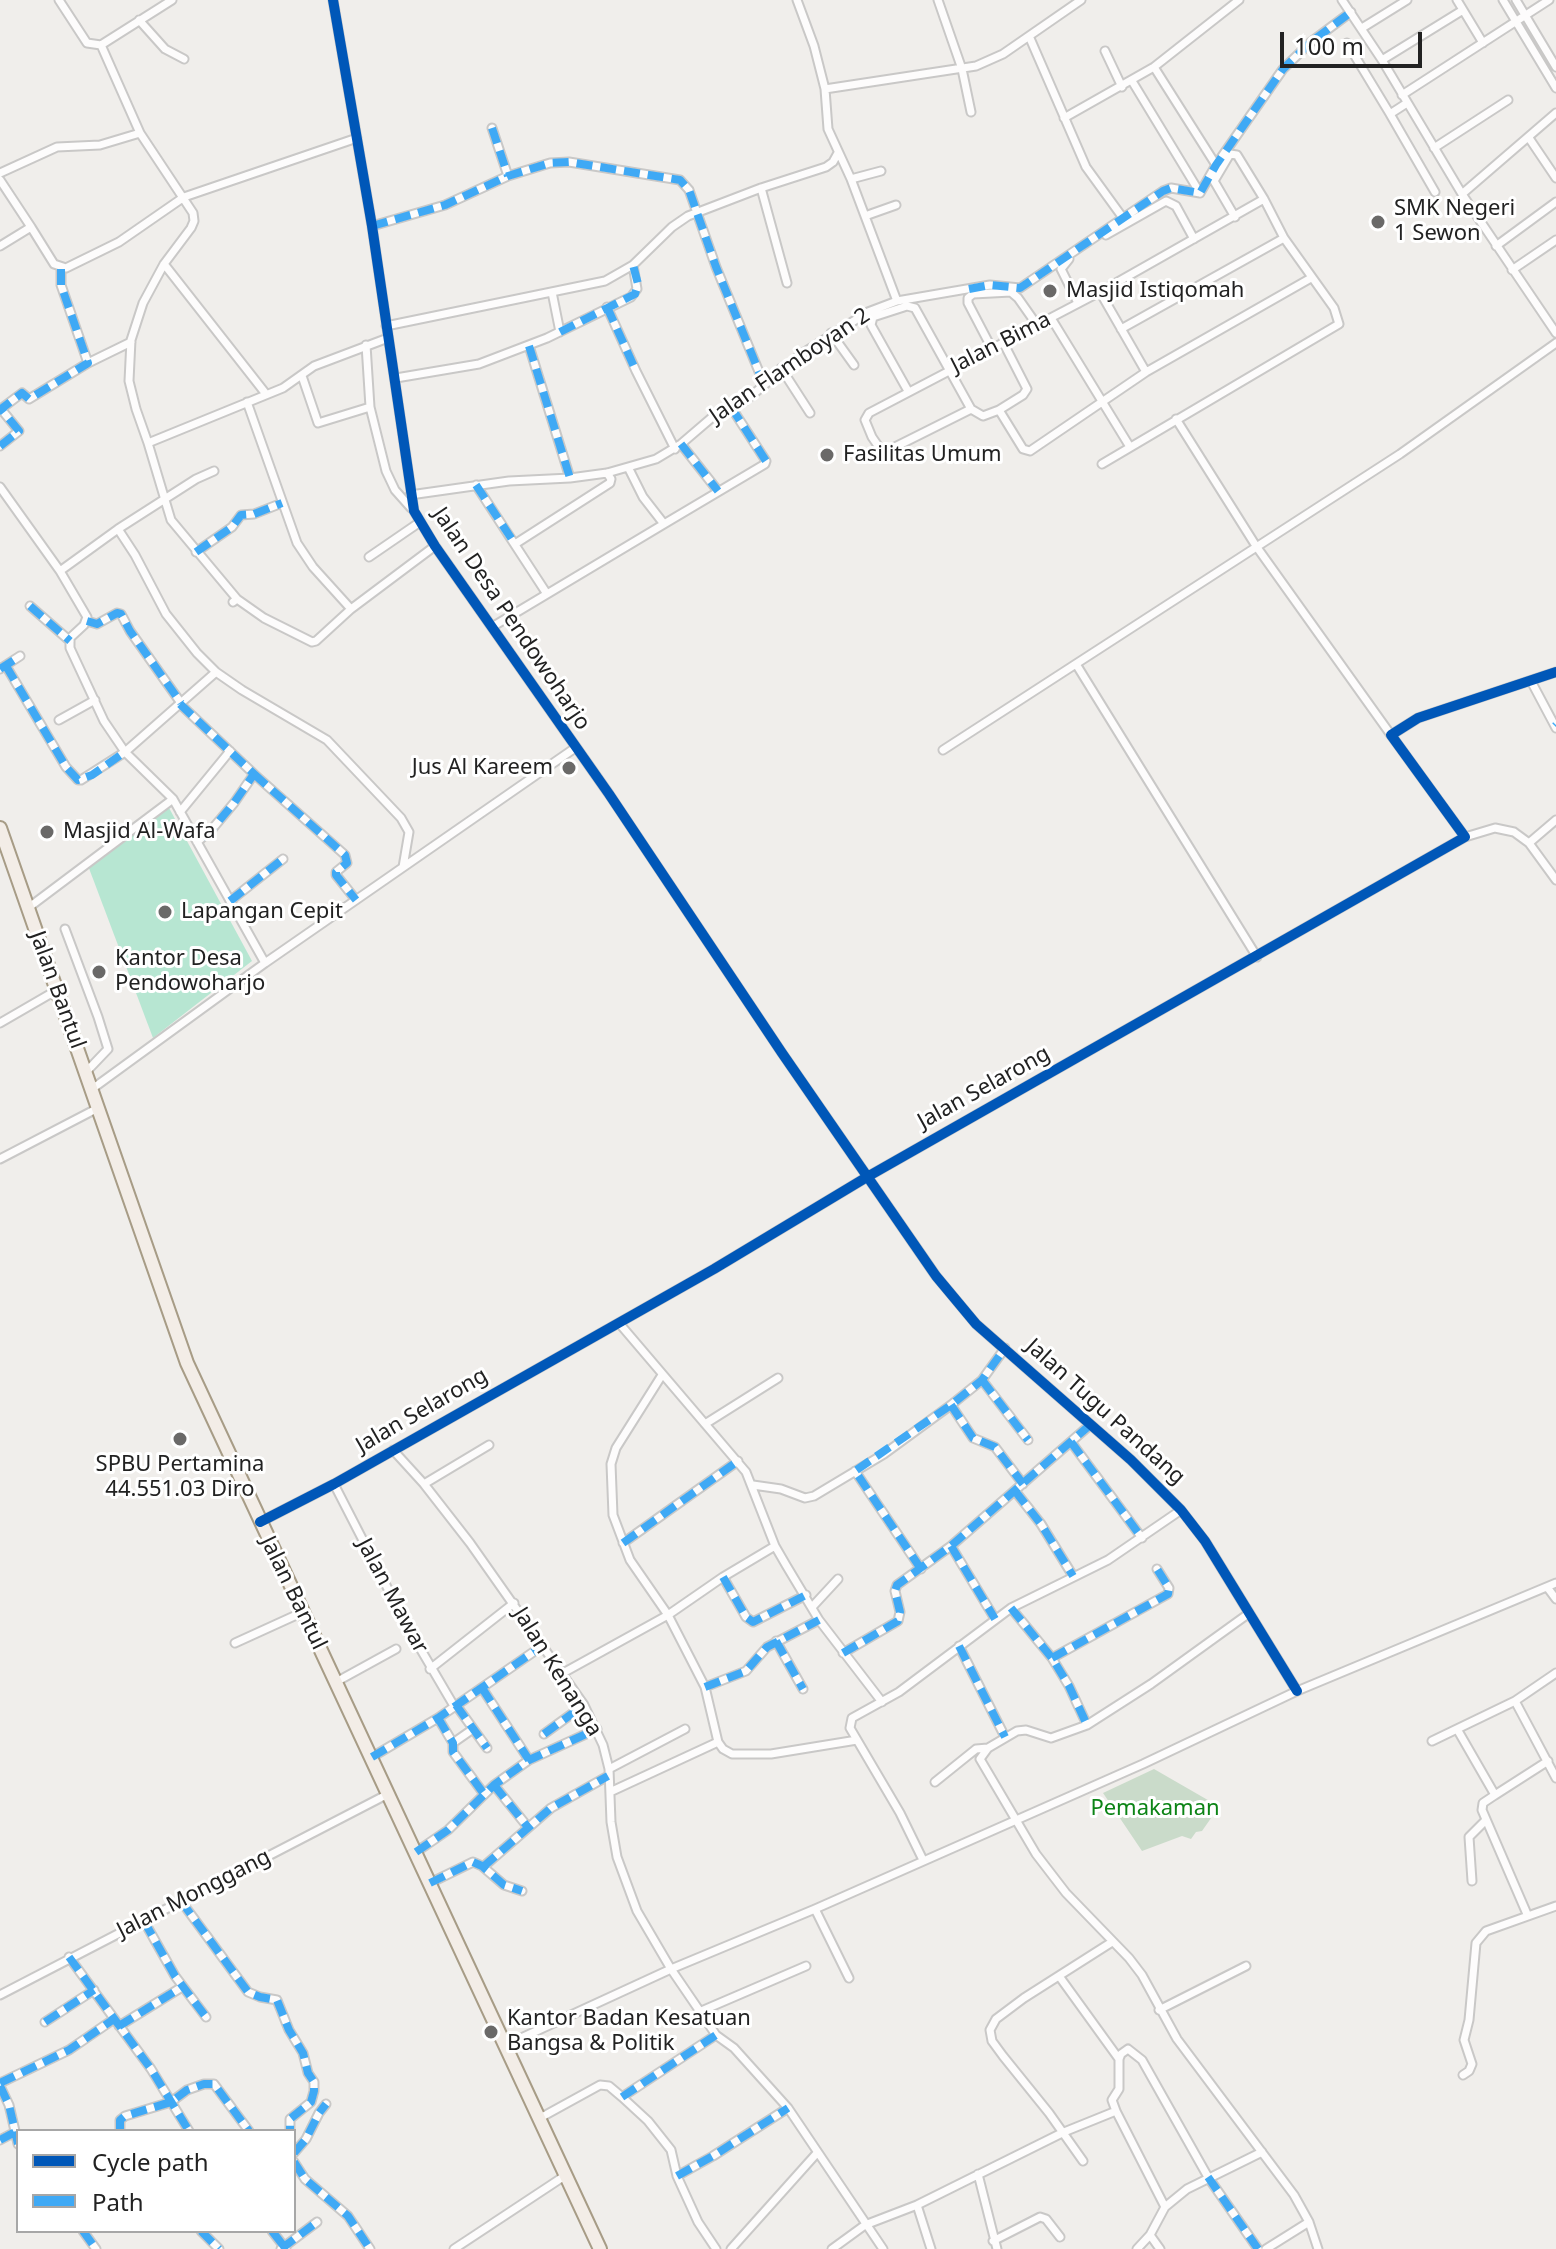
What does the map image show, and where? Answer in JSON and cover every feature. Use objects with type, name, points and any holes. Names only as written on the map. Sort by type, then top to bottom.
[{"type":"main road","name":"Jalan Bantul","points":[[0,828],[187,1363],[430,1883],[511,2043],[540,2118],[600,2249]]},
{"type":"street","points":[[59,0],[87,43],[101,45],[172,0]]},
{"type":"street","name":"Jalan Desa Pendowoharjo","points":[[333,0],[372,226],[414,511],[867,1177]]},
{"type":"street","points":[[797,0],[814,46],[825,89],[828,129],[851,179],[897,301]]},
{"type":"street","points":[[938,0],[962,69],[971,112]]},
{"type":"street","points":[[825,89],[962,69],[994,59],[1081,0]]},
{"type":"street","points":[[1064,118],[1154,67],[1239,0]]},
{"type":"street","points":[[1342,0],[1382,60],[1462,194],[1556,333]]},
{"type":"street","points":[[1362,28],[1407,0]]},
{"type":"street","points":[[1457,0],[1483,43]]},
{"type":"street","points":[[1503,0],[1555,85]]},
{"type":"street","points":[[1516,0],[1556,67]]},
{"type":"street","points":[[1390,114],[1404,99],[1549,0]]},
{"type":"street","points":[[1382,60],[1463,10]]},
{"type":"street","points":[[1132,81],[1200,193],[1283,69],[1311,42],[1351,12]]},
{"type":"street","points":[[139,20],[161,45],[184,59]]},
{"type":"street","points":[[1029,36],[1086,167],[1123,218]]},
{"type":"street","points":[[1347,43],[1435,192]]},
{"type":"street","points":[[101,45],[140,133],[193,213],[194,221],[164,264],[143,303],[131,342],[129,381],[176,528],[235,600],[312,642],[435,546]]},
{"type":"street","points":[[1105,51],[1122,87]]},
{"type":"street","points":[[1154,67],[1216,165]]},
{"type":"street","points":[[1434,148],[1508,100]]},
{"type":"street","points":[[1462,194],[1556,113]]},
{"type":"street","points":[[492,128],[508,176]]},
{"type":"street","points":[[0,173],[57,147],[100,145],[140,133]]},
{"type":"street","points":[[0,180],[54,264],[61,268],[81,262],[119,242],[184,197],[357,138]]},
{"type":"street","points":[[1529,138],[1556,178]]},
{"type":"street","points":[[386,326],[605,281],[633,265],[672,227],[696,211],[829,166],[838,153]]},
{"type":"street","points":[[1102,464],[1336,328],[1338,316],[1284,238],[1237,155],[1230,154],[1214,181],[1235,217]]},
{"type":"street","points":[[372,226],[445,205],[508,176],[550,163],[569,162],[674,178],[686,186],[764,384]]},
{"type":"street","points":[[851,179],[881,171]]},
{"type":"street","points":[[761,188],[787,283]]},
{"type":"street","name":"Jalan Flamboyan 2","points":[[410,495],[525,479],[607,473],[656,459],[678,446],[712,417],[745,401],[781,368],[831,333],[868,312],[897,301],[990,285],[1020,288],[1171,188],[1200,193]]},
{"type":"street","name":"Jalan Bima","points":[[971,409],[893,449],[881,452],[865,420],[869,413],[908,391],[1100,292],[1265,200]]},
{"type":"street","points":[[1078,303],[1062,276],[1063,264],[1160,202],[1172,202],[1176,206],[1194,239]]},
{"type":"street","points":[[1496,246],[1556,202]]},
{"type":"street","points":[[865,216],[896,205]]},
{"type":"street","points":[[0,246],[31,227]]},
{"type":"street","points":[[1121,329],[1284,238]]},
{"type":"street","points":[[1512,270],[1556,240]]},
{"type":"street","points":[[164,264],[266,394]]},
{"type":"street","points":[[396,378],[479,364],[560,332],[635,294],[638,284],[633,265]]},
{"type":"street","points":[[61,268],[61,285],[88,363]]},
{"type":"street","points":[[999,410],[1023,449],[1030,451],[1146,372],[1311,278]]},
{"type":"street","points":[[552,292],[560,332]]},
{"type":"street","points":[[991,347],[968,303],[968,298],[973,294],[1011,292],[1037,325]]},
{"type":"street","points":[[1100,292],[1146,372]]},
{"type":"street","points":[[908,391],[871,325],[873,317],[907,306],[915,308],[971,409],[987,416],[1023,395],[1027,389],[1003,342]]},
{"type":"street","points":[[607,307],[636,371],[678,446],[718,491]]},
{"type":"street","points":[[1051,318],[1100,403],[1130,447]]},
{"type":"street","points":[[831,333],[854,365]]},
{"type":"street","points":[[148,443],[283,388],[314,366],[388,338]]},
{"type":"street","points":[[0,446],[19,431],[1,409],[22,393],[29,399],[88,363],[131,342]]},
{"type":"street","points":[[943,750],[1400,454],[1556,343]]},
{"type":"street","points":[[366,345],[370,407],[386,471],[395,490],[414,511]]},
{"type":"street","points":[[529,346],[570,478]]},
{"type":"street","points":[[781,368],[810,413]]},
{"type":"street","points":[[302,376],[318,423],[370,407]]},
{"type":"street","points":[[247,402],[297,543],[351,609]]},
{"type":"street","points":[[492,627],[764,466],[766,462],[731,407]]},
{"type":"street","points":[[1176,419],[1256,546],[1465,837]]},
{"type":"street","points":[[629,469],[639,490],[664,524]]},
{"type":"street","points":[[60,571],[118,529],[196,479],[214,471]]},
{"type":"street","points":[[515,544],[610,483],[607,473]]},
{"type":"street","points":[[476,485],[547,594]]},
{"type":"street","points":[[0,487],[60,571],[87,621],[97,624],[117,613],[121,614],[181,704],[345,855],[347,863],[336,875],[356,900]]},
{"type":"street","points":[[196,552],[232,527],[241,515],[254,514],[282,503]]},
{"type":"street","points":[[369,557],[420,522]]},
{"type":"street","points":[[118,529],[177,629],[216,672],[327,740],[408,829],[403,867]]},
{"type":"street","points":[[30,606],[70,641]]},
{"type":"street","points":[[87,621],[74,632],[70,641],[72,652],[104,721],[125,752],[173,799],[265,963]]},
{"type":"street","points":[[20,656],[3,668],[66,767],[78,780],[92,775],[125,752],[216,672]]},
{"type":"street","points":[[1076,664],[1257,957]]},
{"type":"street","points":[[1391,735],[1418,718],[1556,672]]},
{"type":"street","points":[[1531,681],[1556,726]]},
{"type":"street","points":[[59,720],[95,700]]},
{"type":"street","points":[[92,1089],[265,963],[575,748]]},
{"type":"street","points":[[180,812],[230,751]]},
{"type":"street","points":[[197,842],[220,820],[254,774]]},
{"type":"street","points":[[28,908],[173,799]]},
{"type":"street","points":[[1555,877],[1529,843],[1556,820]]},
{"type":"street","name":"Jalan Selarong","points":[[260,1522],[334,1484],[714,1269],[867,1177],[1465,837],[1495,828],[1514,832],[1529,843]]},
{"type":"street","points":[[230,901],[283,859]]},
{"type":"street","points":[[65,929],[108,1049],[86,1072]]},
{"type":"street","points":[[0,1023],[58,989]]},
{"type":"street","points":[[0,1159],[98,1108]]},
{"type":"street","name":"Jalan Tugu Pandang","points":[[867,1177],[957,1303],[976,1324],[1181,1510],[1205,1541],[1297,1691]]},
{"type":"street","points":[[619,1323],[738,1461],[753,1485],[775,1546],[819,1620],[882,1702]]},
{"type":"street","points":[[753,1485],[809,1498],[855,1471],[951,1405],[982,1380],[1005,1348]]},
{"type":"street","points":[[662,1375],[621,1439],[611,1464],[613,1515],[630,1560],[668,1615],[705,1687],[718,1742],[732,1754],[771,1754],[857,1740]]},
{"type":"street","points":[[705,1424],[778,1378]]},
{"type":"street","points":[[982,1380],[1028,1440]]},
{"type":"street","points":[[951,1405],[973,1438],[995,1447],[1023,1484]]},
{"type":"street","points":[[843,1653],[898,1621],[900,1612],[895,1591],[904,1579],[951,1546],[1090,1425]]},
{"type":"street","points":[[1071,1442],[1142,1538]]},
{"type":"street","points":[[424,1484],[489,1445]]},
{"type":"street","name":"Jalan Kenanga","points":[[393,1450],[424,1484],[514,1603],[563,1673],[597,1729],[608,1773],[617,1857],[637,1911],[671,1969],[716,2035],[734,2048],[788,2108],[883,2249]]},
{"type":"street","points":[[623,1543],[738,1461]]},
{"type":"street","points":[[855,1471],[921,1569]]},
{"type":"street","name":"Jalan Mawar","points":[[334,1484],[430,1669],[487,1748]]},
{"type":"street","points":[[1015,1491],[1041,1524],[1073,1576]]},
{"type":"street","points":[[923,1860],[900,1813],[849,1725],[852,1718],[882,1702],[1011,1608],[1108,1560],[1181,1510]]},
{"type":"street","points":[[563,1673],[668,1615],[775,1546]]},
{"type":"street","points":[[951,1546],[995,1619]]},
{"type":"street","points":[[1052,1658],[1168,1594],[1169,1588],[1157,1569]]},
{"type":"street","points":[[723,1577],[746,1617],[753,1622],[806,1595]]},
{"type":"street","points":[[813,1606],[838,1579]]},
{"type":"street","points":[[511,2043],[671,1969],[1143,1764],[1297,1691],[1556,1583]]},
{"type":"street","points":[[1547,1587],[1556,1599]]},
{"type":"street","points":[[430,1669],[514,1603]]},
{"type":"street","points":[[1011,1608],[1052,1658],[1087,1725]]},
{"type":"street","points":[[235,1643],[303,1612]]},
{"type":"street","points":[[1248,1614],[1151,1684],[1087,1725],[1055,1738],[1022,1730],[988,1748],[982,1755],[982,1764],[1014,1820],[1066,1893],[1142,1975],[1177,2039],[1294,2195],[1309,2222],[1318,2249]]},
{"type":"street","points":[[705,1687],[746,1671],[767,1647],[819,1620]]},
{"type":"street","points":[[776,1641],[803,1689]]},
{"type":"street","points":[[372,1757],[438,1718],[542,1646]]},
{"type":"street","points":[[959,1646],[1005,1737]]},
{"type":"street","points":[[336,1682],[396,1649]]},
{"type":"street","points":[[1432,1741],[1515,1701],[1556,1673]]},
{"type":"street","points":[[482,1688],[529,1760]]},
{"type":"street","points":[[1515,1701],[1552,1765],[1556,1778]]},
{"type":"street","points":[[544,1734],[584,1705]]},
{"type":"street","points":[[438,1718],[453,1743],[453,1752],[484,1794]]},
{"type":"street","points":[[453,1743],[473,1729]]},
{"type":"street","points":[[416,1852],[448,1830],[494,1785],[529,1760],[597,1729]]},
{"type":"street","points":[[483,1867],[551,1808],[685,1729]]},
{"type":"street","points":[[1457,1729],[1495,1795]]},
{"type":"street","points":[[610,1792],[718,1742]]},
{"type":"street","points":[[935,1782],[976,1749],[988,1748]]},
{"type":"street","points":[[1527,1914],[1482,1810],[1483,1803],[1552,1765]]},
{"type":"street","points":[[494,1785],[527,1826]]},
{"type":"street","name":"Jalan Monggang","points":[[0,1995],[388,1794]]},
{"type":"street","points":[[1472,1881],[1469,1837],[1486,1820]]},
{"type":"street","points":[[430,1883],[473,1862],[504,1885],[522,1891]]},
{"type":"street","points":[[181,1901],[248,1992],[277,2000],[289,2030],[303,2053],[308,2073],[314,2082],[314,2091],[308,2105],[290,2119],[290,2129]]},
{"type":"street","points":[[1463,2075],[1472,2064],[1464,2040],[1469,2020],[1476,1943],[1486,1931],[1556,1906]]},
{"type":"street","points":[[815,1909],[849,1978]]},
{"type":"street","points":[[144,1921],[182,1987],[206,2017]]},
{"type":"street","points":[[1083,2161],[992,2041],[990,2030],[996,2019],[1112,1942]]},
{"type":"street","points":[[69,1957],[188,2129]]},
{"type":"street","points":[[699,2012],[806,1966]]},
{"type":"street","points":[[1159,2010],[1246,1966]]},
{"type":"street","points":[[1059,1976],[1119,2059]]},
{"type":"street","points":[[16,2136],[9,2105],[0,2085],[182,1987]]},
{"type":"street","points":[[45,2022],[94,1990]]},
{"type":"street","points":[[622,2097],[716,2035]]},
{"type":"street","points":[[1165,2207],[1112,2100],[1119,2089],[1119,2059],[1128,2049],[1142,2060],[1208,2177],[1258,2249]]},
{"type":"street","points":[[120,2129],[120,2120],[125,2116],[171,2102],[199,2084],[214,2084],[248,2129]]},
{"type":"street","points":[[540,2118],[600,2085],[609,2086],[648,2121],[671,2150],[677,2176],[698,2222],[716,2249]]},
{"type":"street","points":[[296,2151],[326,2104]]},
{"type":"street","points":[[677,2176],[788,2108]]},
{"type":"street","points":[[832,2249],[865,2225],[917,2205],[1064,2132],[1116,2111]]},
{"type":"street","points":[[0,2140],[15,2132]]},
{"type":"street","points":[[1137,2249],[1150,2235],[1165,2207],[1195,2183],[1262,2152]]},
{"type":"street","points":[[731,2249],[817,2153]]},
{"type":"street","points":[[296,2165],[305,2179],[348,2216],[370,2249]]},
{"type":"street","points":[[978,2174],[995,2245],[1040,2217],[1046,2219],[1060,2237]]},
{"type":"street","points":[[454,2249],[566,2175]]},
{"type":"street","points":[[917,2205],[931,2249]]},
{"type":"street","points":[[283,2248],[317,2222]]},
{"type":"street","points":[[1266,2249],[1309,2222]]},
{"type":"street","points":[[203,2233],[219,2249]]},
{"type":"street","points":[[1150,2235],[1160,2249]]},
{"type":"green space","name":"Lapangan Cepit","points":[[168,806],[252,961],[153,1038],[87,863]]},
{"type":"green space","name":"Pemakaman","points":[[1154,1769],[1213,1803],[1216,1811],[1202,1831],[1196,1832],[1191,1839],[1182,1836],[1142,1851],[1103,1793]]},
{"type":"marked path","points":[[969,289],[990,285],[1020,288],[1163,191],[1171,188],[1200,193],[1283,69],[1311,42],[1351,12]]},
{"type":"marked path","points":[[492,128],[508,176]]},
{"type":"marked path","points":[[372,226],[445,205],[508,176],[550,163],[569,162],[680,180],[689,190],[716,267],[764,384]]},
{"type":"marked path","points":[[560,332],[635,294],[638,284],[633,265]]},
{"type":"marked path","points":[[0,446],[19,431],[1,409],[22,393],[29,399],[88,363],[61,285],[61,268]]},
{"type":"marked path","points":[[607,307],[636,371]]},
{"type":"marked path","points":[[529,346],[570,478]]},
{"type":"marked path","points":[[731,407],[766,461]]},
{"type":"marked path","points":[[681,444],[718,491]]},
{"type":"marked path","points":[[476,485],[515,544]]},
{"type":"marked path","points":[[196,552],[232,527],[241,515],[254,514],[282,503]]},
{"type":"marked path","points":[[30,606],[70,641]]},
{"type":"marked path","points":[[87,621],[97,624],[117,613],[121,614],[181,703]]},
{"type":"marked path","points":[[0,669],[20,656]]},
{"type":"marked path","points":[[6,666],[66,767],[78,780],[92,775],[125,752]]},
{"type":"marked path","points":[[180,704],[254,774],[234,803],[197,842]]},
{"type":"marked path","points":[[254,774],[345,855],[347,863],[336,875],[356,900]]},
{"type":"marked path","points":[[230,901],[283,859]]},
{"type":"marked path","points":[[921,1569],[855,1471],[982,1380],[1005,1348]]},
{"type":"marked path","points":[[982,1380],[1028,1440]]},
{"type":"marked path","points":[[951,1405],[973,1438],[995,1447],[1023,1484]]},
{"type":"marked path","points":[[843,1653],[898,1621],[897,1585],[951,1546],[1090,1425]]},
{"type":"marked path","points":[[1071,1442],[1142,1538]]},
{"type":"marked path","points":[[623,1543],[738,1461]]},
{"type":"marked path","points":[[1015,1491],[1041,1524],[1073,1576]]},
{"type":"marked path","points":[[951,1546],[995,1619]]},
{"type":"marked path","points":[[1052,1658],[1168,1594],[1169,1588],[1157,1569]]},
{"type":"marked path","points":[[723,1577],[746,1617],[753,1622],[806,1595]]},
{"type":"marked path","points":[[1011,1608],[1052,1658],[1087,1725]]},
{"type":"marked path","points":[[705,1687],[746,1671],[767,1647],[819,1620]]},
{"type":"marked path","points":[[776,1641],[803,1689]]},
{"type":"marked path","points":[[372,1757],[438,1718],[542,1646]]},
{"type":"marked path","points":[[959,1646],[1005,1737]]},
{"type":"marked path","points":[[482,1688],[529,1760]]},
{"type":"marked path","points":[[456,1705],[487,1748]]},
{"type":"marked path","points":[[544,1734],[584,1705]]},
{"type":"marked path","points":[[438,1718],[453,1743],[453,1752],[484,1794]]},
{"type":"marked path","points":[[416,1852],[448,1830],[494,1785],[529,1760],[597,1729]]},
{"type":"marked path","points":[[483,1867],[551,1808],[608,1776]]},
{"type":"marked path","points":[[494,1785],[527,1826]]},
{"type":"marked path","points":[[430,1883],[473,1862],[504,1885],[522,1891]]},
{"type":"marked path","points":[[181,1901],[248,1992],[277,2000],[289,2030],[303,2053],[308,2073],[314,2082],[314,2091],[311,2102],[290,2119],[290,2129]]},
{"type":"marked path","points":[[144,1921],[175,1976],[206,2017]]},
{"type":"marked path","points":[[69,1957],[151,2069],[188,2129]]},
{"type":"marked path","points":[[119,2026],[182,1987]]},
{"type":"marked path","points":[[45,2022],[94,1990]]},
{"type":"marked path","points":[[0,2083],[69,2050],[114,2019]]},
{"type":"marked path","points":[[622,2097],[716,2035]]},
{"type":"marked path","points":[[120,2129],[120,2120],[125,2116],[171,2102],[187,2090],[204,2084],[214,2084],[248,2129]]},
{"type":"marked path","points":[[0,2086],[9,2105],[16,2135]]},
{"type":"marked path","points":[[296,2151],[326,2104]]},
{"type":"marked path","points":[[677,2176],[788,2108]]},
{"type":"marked path","points":[[0,2140],[15,2132]]},
{"type":"marked path","points":[[296,2165],[305,2179],[348,2216],[370,2249]]},
{"type":"marked path","points":[[1208,2177],[1258,2249]]},
{"type":"marked path","points":[[281,2249],[317,2222]]},
{"type":"marked path","points":[[84,2233],[96,2249]]},
{"type":"marked path","points":[[203,2233],[219,2249]]},
{"type":"marked path","points":[[274,2233],[286,2249]]},
{"type":"cycle path","points":[[333,0],[372,226],[414,511],[936,1276],[976,1324],[1131,1460],[1181,1510],[1205,1541],[1297,1691]]},
{"type":"cycle path","points":[[260,1522],[334,1484],[714,1269],[867,1177],[1465,837],[1391,735],[1418,718],[1556,672]]},
{"type":"place","name":"SMK Negeri 1 Sewon","points":[[1378,222]]},
{"type":"place","name":"Masjid Istiqomah","points":[[1050,291]]},
{"type":"place","name":"Fasilitas Umum","points":[[827,455]]},
{"type":"place","name":"Jus Al Kareem","points":[[569,768]]},
{"type":"place","name":"Masjid Al-Wafa","points":[[47,832]]},
{"type":"place","name":"Lapangan Cepit","points":[[165,912]]},
{"type":"place","name":"Kantor Desa Pendowoharjo","points":[[99,972]]},
{"type":"place","name":"SPBU Pertamina 44.551.03 Diro","points":[[180,1439]]},
{"type":"place","name":"Kantor Badan Kesatuan Bangsa & Politik","points":[[491,2032]]}]
